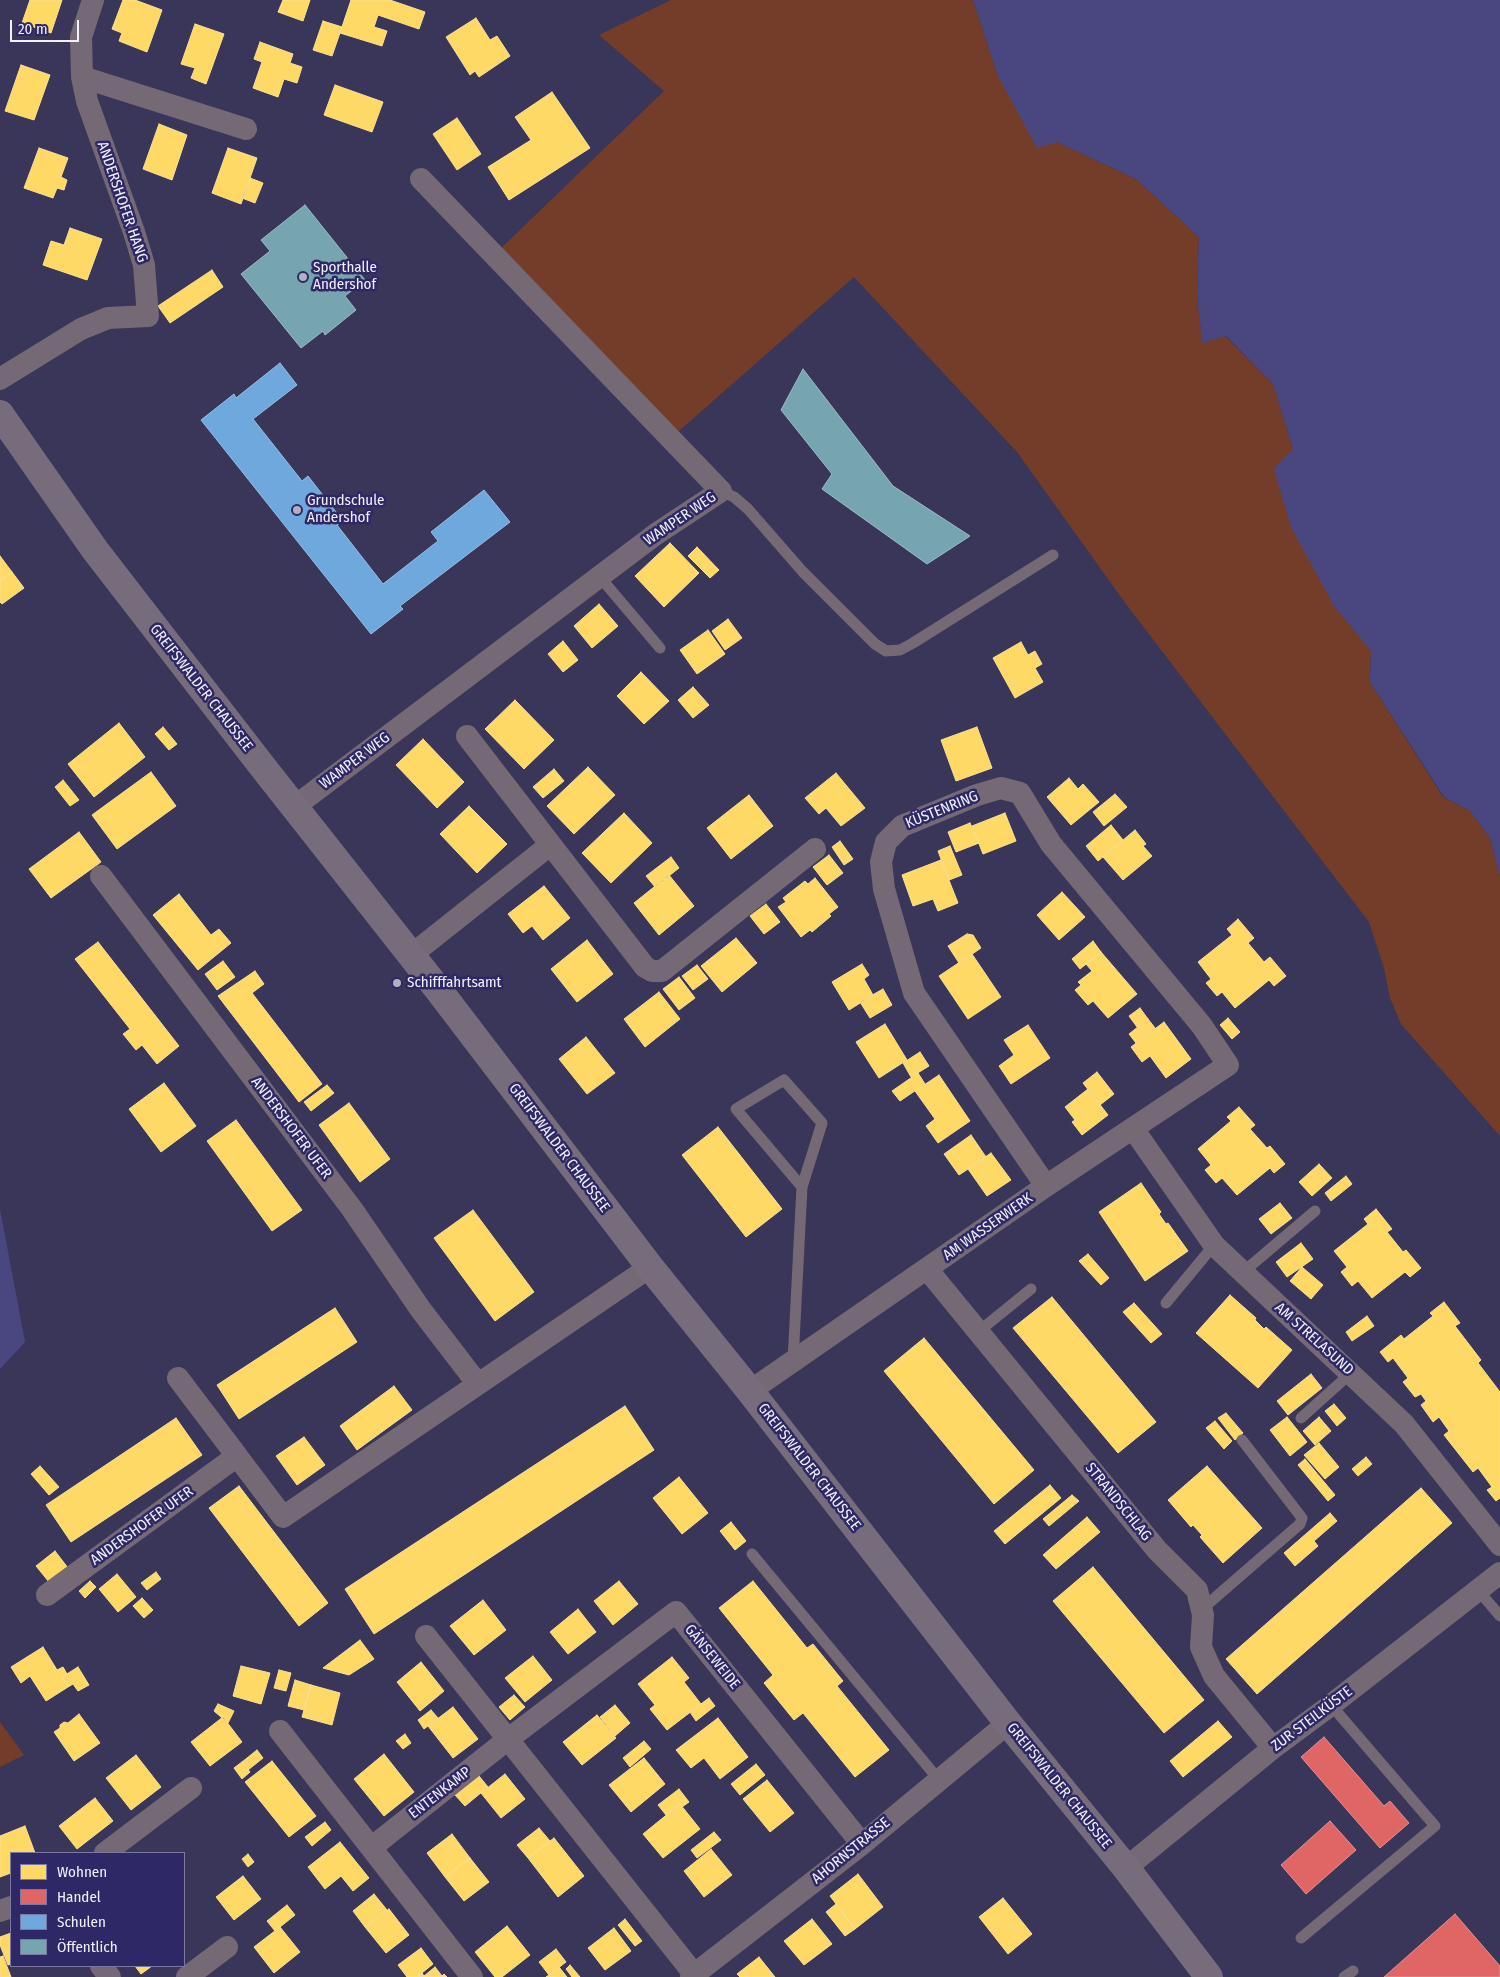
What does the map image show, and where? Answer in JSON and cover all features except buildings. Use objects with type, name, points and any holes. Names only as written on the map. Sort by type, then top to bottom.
[{"type":"main road","name":"GREIFSWALDER CHAUSSEE","points":[[0,414],[95,550],[650,1267],[750,1391],[1008,1723],[1126,1868],[1209,1977]]},
{"type":"street","name":"ANDERSHOFER HANG","points":[[0,379],[81,329],[108,318],[148,316],[144,264],[87,101],[82,76],[81,37],[93,0]]},
{"type":"street","points":[[82,76],[246,129]]},
{"type":"street","name":"WAMPER WEG","points":[[294,807],[599,576],[672,522],[721,491],[421,179]]},
{"type":"street","points":[[468,736],[645,967],[652,971],[662,970],[816,849]]},
{"type":"street","name":"KÜSTENRING","points":[[1046,1186],[914,993],[884,890],[881,862],[886,842],[902,826],[977,795],[1001,788],[1020,793],[1051,844],[1202,1026],[1228,1065]]},
{"type":"street","points":[[410,956],[550,845]]},
{"type":"street","name":"ANDERSHOFER UFER","points":[[101,876],[352,1209],[421,1310],[477,1383]]},
{"type":"street","name":"AM WASSERWERK","points":[[750,1391],[1046,1186],[1134,1130],[1228,1065]]},
{"type":"street","name":"AM STRELASUND","points":[[1134,1130],[1214,1245],[1404,1424],[1500,1545]]},
{"type":"street","points":[[178,1378],[283,1517],[477,1383],[650,1267]]},
{"type":"street","name":"STRANDSCHLAG","points":[[927,1269],[1158,1550],[1197,1590],[1202,1609],[1201,1647],[1214,1676],[1273,1748]]},
{"type":"street","name":"ANDERSHOFER UFER","points":[[47,1596],[237,1456]]},
{"type":"street","name":"ZUR STEILKÜSTE","points":[[1126,1868],[1273,1748],[1500,1573]]},
{"type":"street","name":"GÄNSEWEIDE","points":[[507,1740],[676,1612],[862,1844]]},
{"type":"street","points":[[426,1636],[693,1976]]},
{"type":"street","name":"AHORNSTRASSE","points":[[693,1976],[862,1844],[1008,1723]]},
{"type":"street","points":[[280,1731],[472,1977]]},
{"type":"street","name":"ENTENKAMP","points":[[372,1847],[507,1740]]},
{"type":"street","points":[[106,1852],[191,1788]]},
{"type":"street","points":[[187,1977],[227,1947]]},
{"type":"street","points":[[102,1967],[110,1977]]},
{"type":"lane","points":[[721,491],[734,497],[748,509],[803,572],[875,644],[886,651],[900,650],[913,643],[1053,555]]},
{"type":"lane","points":[[599,576],[660,648]]},
{"type":"lane","points":[[793,1361],[802,1187],[822,1123],[784,1080],[736,1109],[802,1187]]},
{"type":"lane","points":[[1242,1273],[1315,1211]]},
{"type":"lane","points":[[1166,1303],[1214,1245]]},
{"type":"lane","points":[[978,1332],[1031,1289]]},
{"type":"lane","points":[[1301,1418],[1351,1373]]},
{"type":"lane","points":[[1202,1609],[1300,1524],[1302,1518],[1242,1440]]},
{"type":"lane","points":[[752,1554],[938,1780]]},
{"type":"lane","points":[[1478,1590],[1500,1616]]},
{"type":"lane","points":[[1301,1938],[1435,1826],[1331,1705]]},
{"type":"shaded area","points":[[671,0],[973,0],[998,76],[1057,142],[1136,179],[1199,237],[1197,294],[1202,343],[1225,336],[1273,384],[1293,449],[1334,605],[1371,651],[1370,682],[1443,797],[1470,811],[1490,838],[1500,877],[1500,1136],[1401,1024],[1390,998],[1384,968],[1369,922],[1126,604],[1017,452],[854,277],[671,438],[494,255],[664,91],[599,35]]},
{"type":"shaded area","points":[[973,0],[1500,0],[1500,877],[1490,838],[1470,811],[1444,797],[1370,682],[1371,651],[1334,606],[1291,527],[1274,469],[1293,449],[1273,384],[1226,336],[1202,343],[1197,294],[1199,237],[1136,179],[1057,142],[1037,148],[998,76]]},
{"type":"shaded area","points":[[0,1209],[25,1342],[0,1369]]},
{"type":"shaded area","points":[[0,1722],[24,1755],[0,1767]]},
{"type":"place","name":"Sporthalle Andershof","points":[[303,277]]},
{"type":"place","name":"Grundschule Andershof","points":[[297,510]]},
{"type":"place","name":"Schifffahrtsamt","points":[[397,983]]}]
